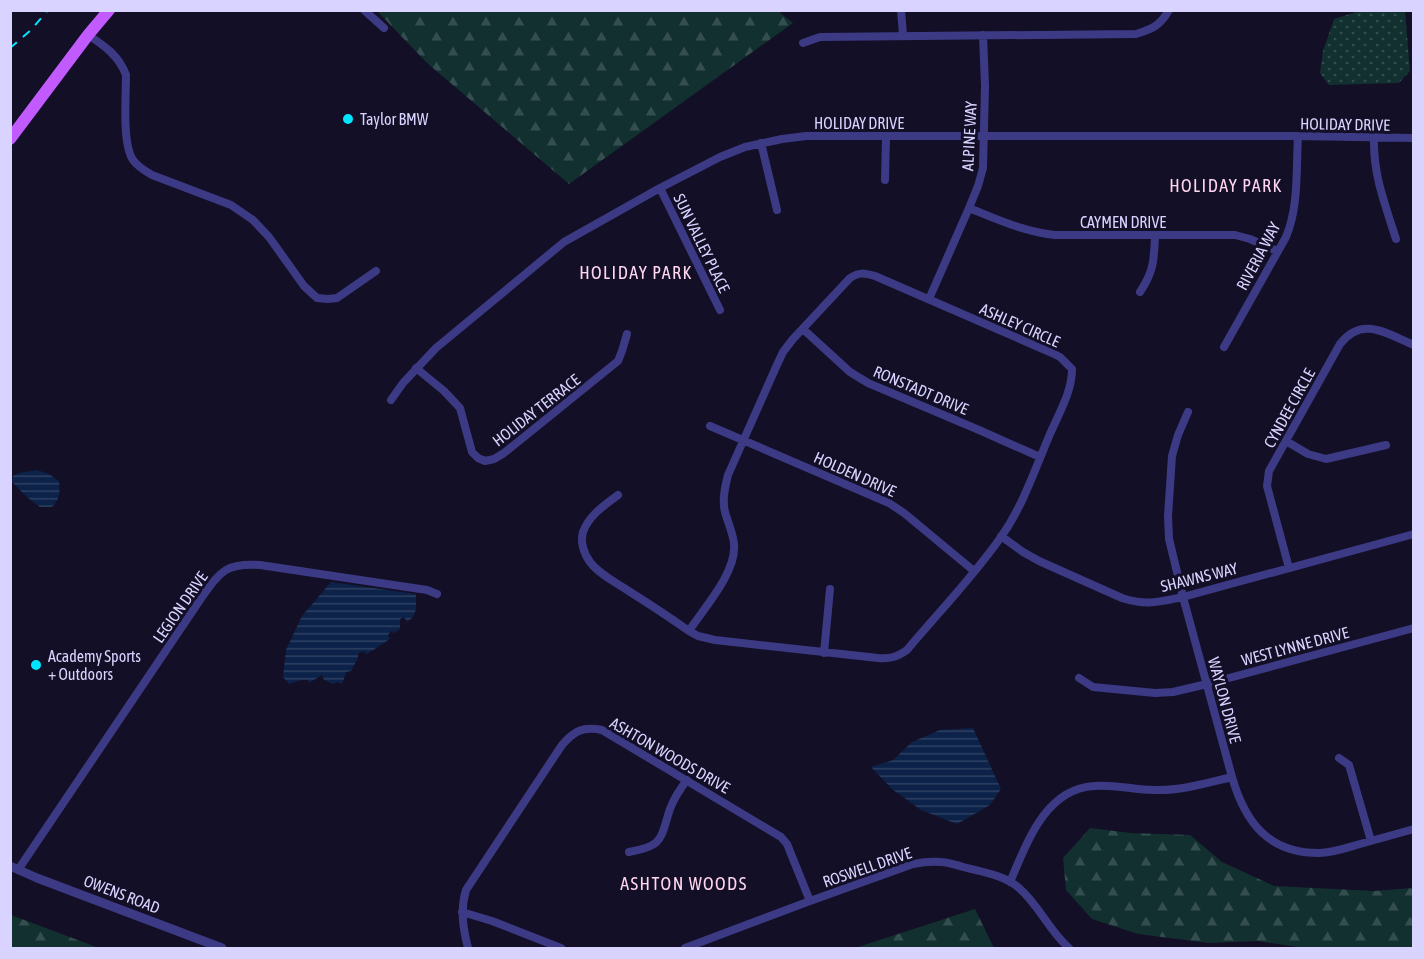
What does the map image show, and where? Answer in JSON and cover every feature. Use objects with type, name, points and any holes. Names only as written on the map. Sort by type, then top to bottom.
[{"type":"main road","points":[[10,139],[109,10]]},
{"type":"street","points":[[364,10],[384,27]]},
{"type":"street","points":[[901,10],[903,35]]},
{"type":"street","points":[[803,43],[820,37],[1136,34],[1150,30],[1161,23],[1168,10]]},
{"type":"street","points":[[88,35],[113,54],[122,65],[126,75],[128,147],[132,159],[141,169],[231,205],[253,220],[269,237],[304,286],[316,297],[337,298],[376,271]]},
{"type":"street","name":"ALPINE WAY","points":[[929,299],[969,208],[983,168],[983,35]]},
{"type":"street","name":"HOLIDAY DRIVE","points":[[391,400],[403,383],[436,348],[564,242],[720,157],[761,143],[806,136],[1413,138]]},
{"type":"street","name":"RIVERIA WAY","points":[[1224,347],[1292,223],[1298,136]]},
{"type":"street","points":[[885,180],[886,137]]},
{"type":"street","points":[[1374,138],[1377,181],[1396,239]]},
{"type":"street","points":[[761,143],[777,210]]},
{"type":"street","name":"SUN VALLEY PLACE","points":[[660,188],[720,310]]},
{"type":"street","name":"CAYMEN DRIVE","points":[[969,208],[1010,225],[1055,235],[1235,235],[1277,251]]},
{"type":"street","points":[[1140,292],[1152,271],[1155,236]]},
{"type":"street","name":"ASHLEY CIRCLE","points":[[618,495],[588,521],[581,543],[585,554],[604,575],[689,631],[715,640],[889,659],[907,651],[1001,536],[1019,506],[1040,458],[1070,387],[1072,369],[1060,357],[1052,353],[875,276],[857,273],[843,284],[783,352],[728,475],[724,499],[725,512],[732,531],[733,560],[728,572],[689,631]]},
{"type":"street","name":"CYNDEE CIRCLE","points":[[1290,568],[1267,486],[1269,471],[1346,336],[1352,331],[1368,327],[1413,345]]},
{"type":"street","name":"RONSTADT DRIVE","points":[[803,329],[850,372],[868,383],[1040,458]]},
{"type":"street","name":"HOLIDAY TERRACE","points":[[416,368],[444,391],[460,408],[472,452],[485,461],[494,459],[516,445],[618,361],[627,334]]},
{"type":"street","name":"WAYLON DRIVE","points":[[1188,412],[1172,456],[1168,516],[1169,538],[1232,777],[1247,816],[1257,829],[1283,847],[1319,853],[1413,829]]},
{"type":"street","name":"HOLDEN DRIVE","points":[[710,426],[890,503],[974,571]]},
{"type":"street","points":[[1286,441],[1308,454],[1326,459],[1386,445]]},
{"type":"street","name":"SHAWNS WAY","points":[[1001,536],[1039,561],[1122,598],[1136,603],[1149,603],[1183,597],[1413,534]]},
{"type":"street","name":"LEGION DRIVE","points":[[14,868],[212,583],[222,572],[232,566],[260,565],[427,590],[437,594]]},
{"type":"street","points":[[824,653],[830,590]]},
{"type":"street","name":"WEST LYNNE DRIVE","points":[[1079,678],[1093,687],[1155,693],[1173,692],[1413,628]]},
{"type":"street","name":"ASHTON WOODS DRIVE","points":[[468,948],[462,912],[466,890],[562,745],[571,735],[592,728],[602,730],[781,837],[787,844],[810,901]]},
{"type":"street","points":[[1339,758],[1349,765],[1371,841]]},
{"type":"street","points":[[1010,882],[1037,825],[1064,796],[1078,788],[1102,786],[1140,790],[1172,790],[1232,777]]},
{"type":"street","points":[[628,852],[654,846],[661,838],[671,806],[687,780]]},
{"type":"street","name":"ROSWELL DRIVE","points":[[685,948],[810,901],[927,861],[942,862],[996,876],[1010,882],[1029,899],[1056,935],[1069,948]]},
{"type":"street","name":"OWENS ROAD","points":[[14,868],[222,948]]},
{"type":"street","points":[[462,912],[561,948]]},
{"type":"green space","points":[[1363,10],[1405,11],[1410,71],[1399,83],[1329,85],[1320,73],[1323,51],[1334,19]]},
{"type":"green space","points":[[377,11],[778,11],[793,23],[569,184],[427,63]]},
{"type":"green space","points":[[1090,828],[1131,833],[1190,835],[1222,862],[1274,886],[1374,891],[1413,888],[1413,948],[1303,948],[1258,941],[1209,943],[1138,934],[1092,919],[1066,890],[1063,858]]},
{"type":"green space","points":[[975,909],[994,948],[855,948]]},
{"type":"green space","points":[[11,915],[99,948],[11,948]]},
{"type":"water","points":[[37,470],[59,481],[59,495],[52,507],[40,507],[12,482],[16,474]]},
{"type":"water","points":[[331,582],[416,594],[415,613],[407,622],[404,617],[400,619],[400,629],[394,633],[391,631],[388,635],[390,639],[367,654],[363,651],[358,654],[351,671],[346,672],[341,684],[337,682],[333,684],[324,680],[322,675],[309,683],[308,680],[301,680],[289,684],[283,677],[286,650],[302,616]]},
{"type":"water","points":[[973,728],[1001,789],[990,805],[957,824],[921,810],[892,789],[871,767],[893,760],[912,742],[940,730]]},
{"type":"railway","points":[[10,48],[31,30],[48,10]]},
{"type":"place","name":"Taylor BMW","points":[[348,119]]},
{"type":"place","name":"Academy Sports + Outdoors","points":[[36,665]]},
{"type":"district","name":"HOLIDAY PARK","points":[[1226,186]]},
{"type":"district","name":"HOLIDAY PARK","points":[[636,273]]},
{"type":"district","name":"ASHTON WOODS","points":[[684,884]]}]
